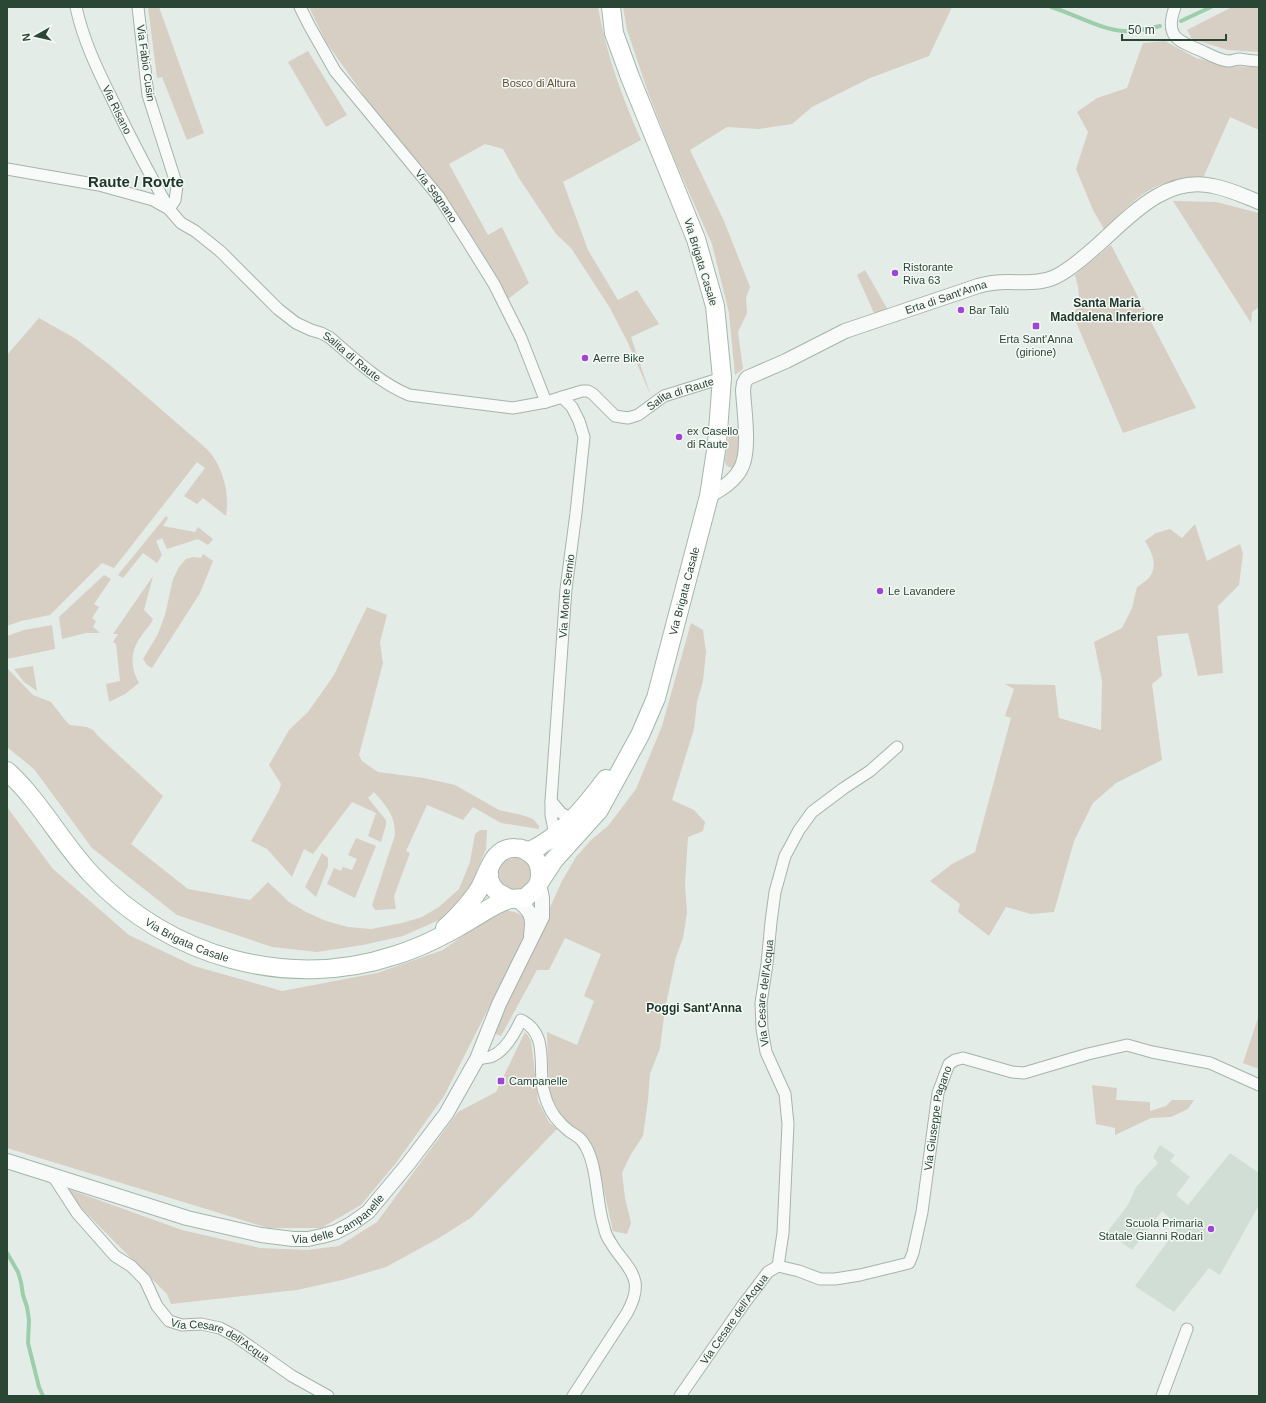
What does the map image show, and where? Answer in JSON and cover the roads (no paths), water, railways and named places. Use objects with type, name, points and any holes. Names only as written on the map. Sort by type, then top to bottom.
[{"type":"main road","name":"Via Brigata Casale","points":[[7,771],[25,789],[86,868],[111,895],[140,917],[166,934],[206,952],[266,967],[296,970],[312,970],[344,966],[396,955],[430,942],[470,920],[496,903],[525,898],[535,889],[554,860],[599,810],[640,735],[656,698],[710,496],[717,444],[722,378],[715,306],[696,239],[630,77],[614,33],[611,7]]},
{"type":"main road","name":"Via Brigata Casale","points":[[430,942],[456,918],[477,893],[489,871],[491,863],[501,851],[508,848],[516,848],[528,852],[555,835],[594,796],[640,735]]},
{"type":"main road","points":[[528,852],[535,858],[539,865],[539,883]]},
{"type":"main road","points":[[489,871],[489,879],[496,892],[513,899]]},
{"type":"street","name":"Via Risano","points":[[76,7],[92,55],[108,90],[139,154],[169,209]]},
{"type":"street","name":"Via Fabio Cusin","points":[[138,7],[148,95],[178,186],[175,200],[169,209]]},
{"type":"street","name":"Via Segnano","points":[[300,7],[335,72],[439,197],[466,239],[494,284],[521,338],[546,402]]},
{"type":"street","points":[[1175,7],[1172,17],[1172,30],[1177,40],[1183,44],[1228,61],[1240,59],[1259,61]]},
{"type":"street","name":"Salita di Raute","points":[[7,169],[99,185],[153,200],[169,209],[181,223],[195,231],[220,251],[278,308],[296,322],[329,337],[378,377],[394,388],[409,395],[513,408],[546,402],[588,391],[615,416],[628,418],[638,415],[664,396],[722,378]]},
{"type":"street","name":"Erta di Sant'Anna","points":[[710,496],[733,480],[744,461],[746,445],[743,390],[744,383],[747,378],[786,361],[845,331],[971,288],[990,283],[1046,281],[1057,276],[1080,260],[1154,197],[1171,189],[1198,184],[1212,186],[1259,202]]},
{"type":"street","name":"Via Monte Sernio","points":[[555,835],[551,815],[551,801],[566,589],[584,438],[579,421],[572,407],[562,397]]},
{"type":"street","name":"Via Cesare dell'Acqua","points":[[680,1396],[743,1305],[768,1272],[778,1266],[783,1233],[788,1124],[785,1094],[766,1052],[762,1029],[761,1003],[775,892],[785,856],[799,830],[812,812],[870,771],[897,747]]},
{"type":"street","points":[[539,883],[549,863],[574,833],[576,825],[572,819],[561,813],[551,801]]},
{"type":"street","name":"Via delle Campanelle","points":[[7,1161],[187,1218],[260,1235],[293,1239],[322,1236],[336,1232],[368,1212],[408,1164],[446,1114],[477,1059],[499,1004],[542,917],[542,898],[539,883]]},
{"type":"street","name":"Via delle Campanelle","points":[[513,899],[531,912],[533,924],[530,941]]},
{"type":"street","points":[[477,1059],[491,1057],[503,1048],[516,1031],[521,1020],[528,1023],[535,1029],[539,1037],[542,1084],[548,1104],[557,1120],[569,1131],[578,1135],[586,1147],[592,1164],[604,1226],[610,1243],[632,1272],[635,1282],[635,1292],[627,1313],[573,1396]]},
{"type":"street","name":"Via Giuseppe Pagano","points":[[778,1266],[799,1271],[820,1279],[828,1279],[860,1275],[908,1263],[914,1253],[922,1212],[938,1093],[949,1064],[955,1060],[963,1058],[1012,1072],[1024,1073],[1088,1054],[1127,1045],[1152,1052],[1210,1063],[1259,1085]]},
{"type":"street","name":"Via Cesare dell'Acqua","points":[[54,1176],[77,1213],[115,1256],[131,1266],[145,1280],[157,1306],[169,1321],[182,1325],[201,1324],[220,1328],[235,1336],[292,1376],[328,1396]]},
{"type":"street","points":[[1162,1396],[1187,1328]]},
{"type":"waterway","points":[[1051,7],[1097,25],[1115,30],[1132,31],[1160,26]]},
{"type":"waterway","points":[[1181,21],[1211,7]]},
{"type":"waterway","points":[[7,1253],[18,1272],[21,1282],[29,1320],[28,1343],[39,1387],[43,1396]]},
{"type":"place","name":"Ristorante Riva 63","points":[[895,273]]},
{"type":"place","name":"Bar Talù","points":[[961,310]]},
{"type":"place","name":"Erta Sant'Anna (girione)","points":[[1036,326]]},
{"type":"place","name":"Aerre Bike","points":[[585,358]]},
{"type":"place","name":"ex Casello di Raute","points":[[679,437]]},
{"type":"place","name":"Le Lavandere","points":[[880,591]]},
{"type":"place","name":"Campanelle","points":[[501,1081]]},
{"type":"place","name":"Scuola Primaria Statale Gianni Rodari","points":[[1211,1229]]},
{"type":"district","name":"Raute / Rovte","points":[[136,182]]},
{"type":"district","name":"Santa Maria Maddalena Inferiore","points":[[1107,310]]},
{"type":"district","name":"Poggi Sant'Anna","points":[[694,1008]]},
{"type":"park label","name":"Bosco di Altura","points":[[539,83]]}]
